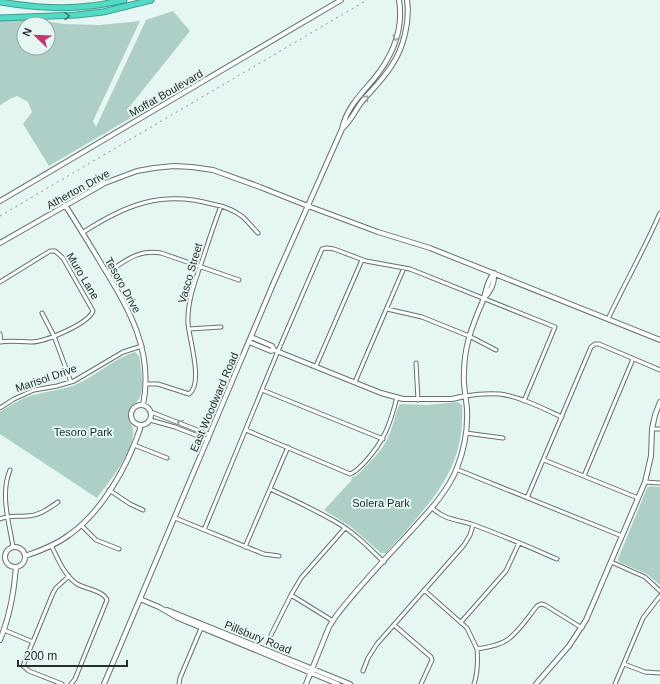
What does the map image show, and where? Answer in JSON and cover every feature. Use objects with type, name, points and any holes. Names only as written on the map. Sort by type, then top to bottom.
[{"type":"highway","points":[[0,2],[30,7],[65,8],[91,6],[124,0]]},
{"type":"highway","points":[[0,18],[77,15],[103,12],[150,0]]},
{"type":"street","name":"Moffat Boulevard","points":[[0,201],[341,0]]},
{"type":"street","name":"East Woodward Road","points":[[104,684],[251,337],[342,129],[344,120],[350,107],[387,62],[397,40],[401,13],[399,0]]},
{"type":"street","name":"East Woodward Road","points":[[342,129],[349,123],[364,99],[379,83],[393,64],[403,41],[408,12],[407,0]]},
{"type":"street","name":"Atherton Drive","points":[[0,243],[65,205],[119,176],[137,171],[174,166],[192,167],[212,170],[378,232],[430,248],[660,340]]},
{"type":"street","points":[[82,233],[118,211],[136,204],[172,198],[202,201],[230,209],[243,217],[258,233]]},
{"type":"street","name":"Tesoro Drive","points":[[65,205],[130,311],[142,346],[146,370],[144,405]]},
{"type":"street","name":"Vasco Street","points":[[146,384],[158,384],[184,393],[191,393],[194,388],[196,381],[194,355],[189,329],[189,304],[200,266],[221,206]]},
{"type":"street","points":[[608,319],[660,213]]},
{"type":"street","points":[[204,530],[262,390],[276,350],[322,248],[334,249],[362,260],[410,269],[555,327],[524,401]]},
{"type":"street","name":"Muro Lane","points":[[0,282],[53,250],[58,252],[63,258],[93,311],[90,317],[54,336]]},
{"type":"street","points":[[107,273],[130,258],[146,252],[161,253],[238,280]]},
{"type":"street","points":[[316,366],[362,260]]},
{"type":"street","points":[[355,382],[404,268]]},
{"type":"street","points":[[306,684],[333,621],[344,605],[432,508],[447,487],[456,469],[466,433],[467,411],[464,373],[466,349],[469,336],[484,298],[489,293],[495,280],[494,273]]},
{"type":"street","points":[[387,309],[422,317],[469,336],[496,350]]},
{"type":"street","points":[[42,313],[54,336],[71,382]]},
{"type":"street","points":[[189,329],[221,327]]},
{"type":"street","points":[[0,334],[1,342],[8,340],[31,342],[54,336]]},
{"type":"street","points":[[251,337],[272,346],[276,350],[381,393],[397,398],[418,400],[452,398],[481,394],[501,394],[524,401],[562,417]]},
{"type":"street","points":[[249,342],[270,351],[276,350]]},
{"type":"street","points":[[527,498],[591,347],[595,344],[599,344],[660,370]]},
{"type":"street","name":"Marisol Drive","points":[[0,408],[14,399],[34,390],[71,382],[123,352],[142,346]]},
{"type":"street","points":[[584,476],[633,359]]},
{"type":"street","points":[[416,363],[418,400]]},
{"type":"street","points":[[262,390],[383,440]]},
{"type":"street","points":[[246,430],[350,474],[362,465],[383,440],[397,398]]},
{"type":"street","points":[[536,684],[569,646],[582,628],[645,482],[651,456],[652,428],[660,402]]},
{"type":"street","points":[[151,412],[150,420],[146,424],[140,425],[132,419],[131,413],[134,407],[144,405],[151,412],[210,435]]},
{"type":"street","points":[[150,420],[175,427],[208,440]]},
{"type":"street","points":[[25,556],[52,545],[68,536],[91,514],[129,459],[140,429],[140,425]]},
{"type":"street","points":[[652,428],[660,429]]},
{"type":"street","points":[[466,433],[503,438]]},
{"type":"street","points":[[134,445],[167,458]]},
{"type":"street","points":[[245,547],[288,447]]},
{"type":"street","points":[[544,460],[638,498]]},
{"type":"street","points":[[456,469],[622,536]]},
{"type":"street","points":[[10,470],[5,488],[13,547]]},
{"type":"street","points":[[645,482],[660,483]]},
{"type":"street","points":[[270,489],[337,522],[384,562]]},
{"type":"street","points":[[109,490],[130,504],[143,510]]},
{"type":"street","points":[[0,518],[8,516],[37,515],[49,509],[58,502]]},
{"type":"street","points":[[432,508],[449,519],[473,525],[557,559]]},
{"type":"street","points":[[175,518],[264,554],[279,556]]},
{"type":"street","points":[[81,525],[96,540],[119,549]]},
{"type":"street","points":[[363,671],[368,658],[377,644],[464,545],[470,535],[473,525]]},
{"type":"street","points":[[271,635],[291,595],[302,578],[345,528]]},
{"type":"street","points":[[461,622],[506,571],[519,543]]},
{"type":"street","points":[[52,545],[62,567],[68,576],[82,586],[106,597],[106,603],[75,679],[71,684]]},
{"type":"street","points":[[0,640],[12,603],[16,568],[23,563],[25,556],[21,549],[13,547],[6,551],[2,559],[8,565],[16,568]]},
{"type":"street","points":[[611,562],[645,577],[660,591]]},
{"type":"street","points":[[62,684],[25,669],[23,666],[53,593],[68,576]]},
{"type":"street","points":[[424,590],[461,622],[470,633],[477,649],[478,663],[474,684]]},
{"type":"street","points":[[291,595],[333,621]]},
{"type":"street","points":[[615,684],[643,618],[660,596]]},
{"type":"street","name":"Pillsbury Road","points":[[140,599],[159,607],[178,618],[202,626],[311,671],[338,684]]},
{"type":"street","points":[[477,649],[494,646],[507,640],[537,606],[541,604],[582,628]]},
{"type":"street","points":[[394,625],[431,657],[432,660],[422,684]]},
{"type":"street","points":[[179,684],[180,678],[202,626]]},
{"type":"street","points":[[4,630],[33,642]]},
{"type":"street","points":[[624,664],[645,672],[660,673]]},
{"type":"street","name":"Pillsbury Road","points":[[311,671],[350,684]]},
{"type":"green space","points":[[173,11],[190,31],[127,110],[134,116],[49,166],[23,124],[32,112],[28,102],[17,96],[0,105],[0,14],[16,16],[16,56],[56,56],[56,23],[100,25],[140,21],[93,121],[96,127],[146,20]]},
{"type":"green space","name":"Tesoro Park","points":[[135,352],[139,356],[142,389],[139,399],[129,411],[129,419],[133,428],[132,442],[119,468],[97,498],[0,434],[0,412],[8,407],[33,395],[75,385],[120,358]]},
{"type":"green space","name":"Solera Park","points":[[458,402],[462,405],[462,429],[458,450],[451,469],[429,503],[386,553],[381,553],[350,526],[324,510],[351,481],[352,477],[356,476],[380,451],[393,426],[400,404],[428,405]]},
{"type":"green space","points":[[650,486],[660,487],[660,585],[647,574],[619,562],[618,559],[647,488]]},
{"type":"railway","points":[[0,216],[367,0]]}]
